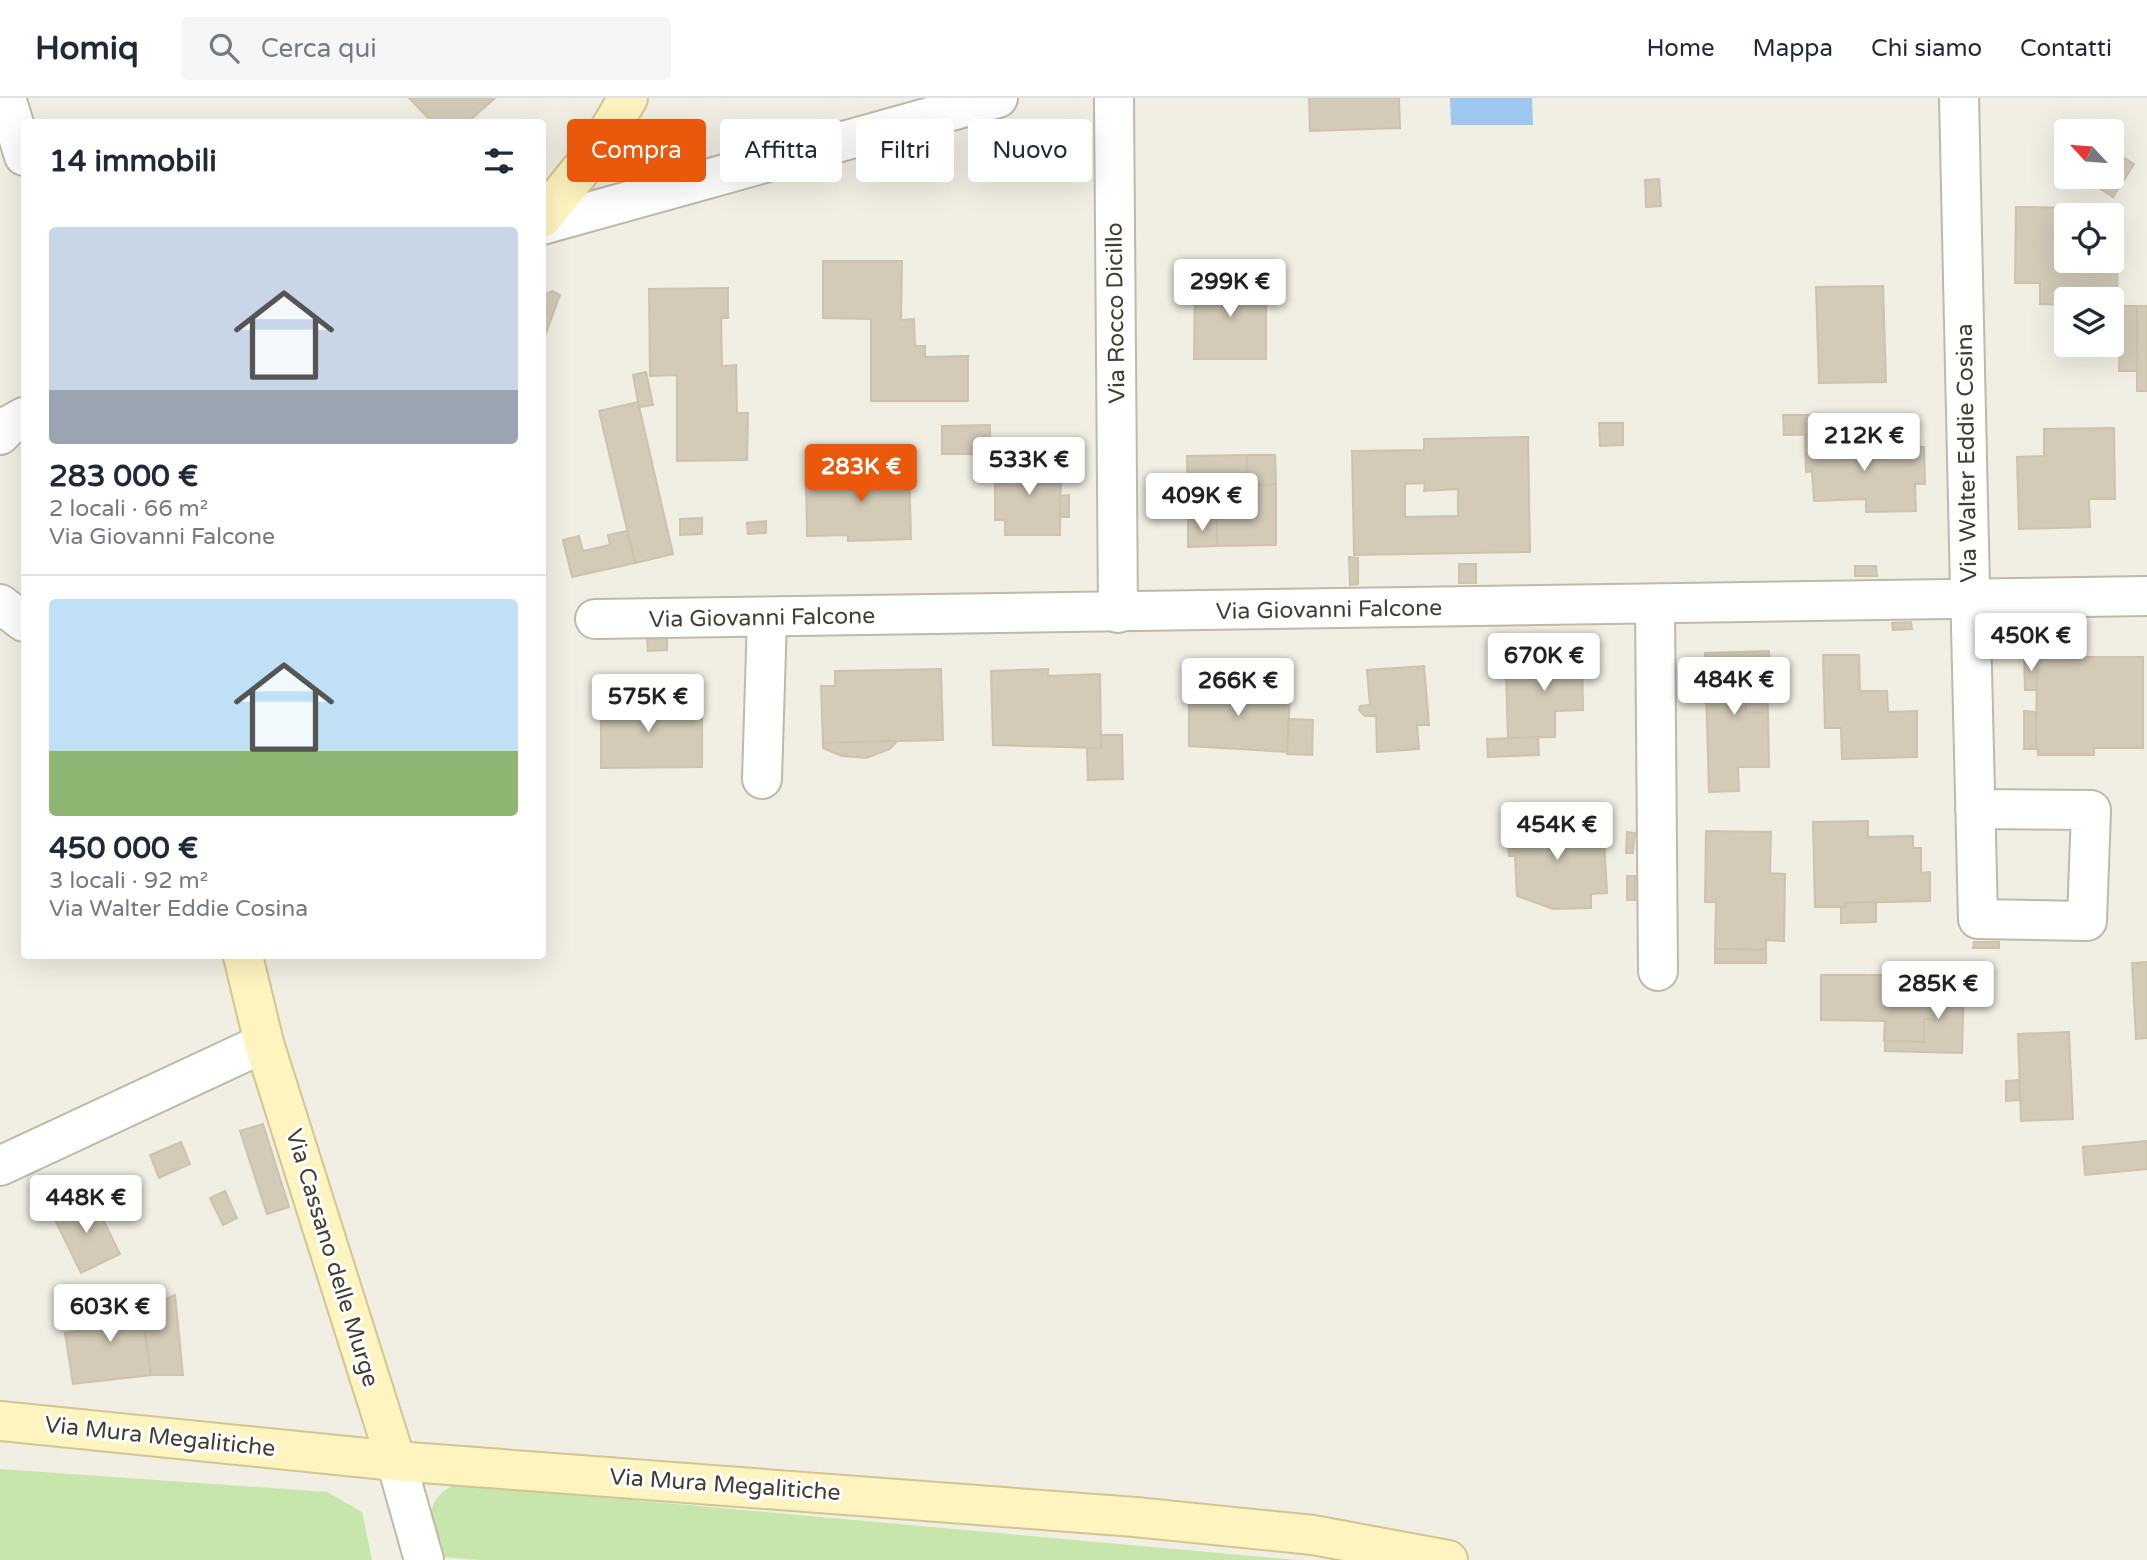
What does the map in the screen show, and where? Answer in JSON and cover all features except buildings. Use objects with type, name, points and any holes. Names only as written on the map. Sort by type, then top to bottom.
[{"type":"street","points":[[6,98],[21,146]]},
{"type":"street","points":[[546,213],[599,147],[628,98]]},
{"type":"street","points":[[546,224],[998,98]]},
{"type":"street","name":"Via Rocco Dicillo","points":[[1114,98],[1118,613]]},
{"type":"street","name":"Via Walter Eddie Cosina","points":[[1959,98],[1975,809]]},
{"type":"street","points":[[0,435],[21,419]]},
{"type":"street","name":"Via Giovanni Falcone","points":[[595,620],[2147,596]]},
{"type":"street","points":[[0,604],[21,620]]},
{"type":"street","points":[[1655,605],[1658,971]]},
{"type":"street","points":[[762,779],[767,618]]},
{"type":"street","name":"Via Cassano delle Murge","points":[[244,959],[264,1043],[396,1461],[424,1560]]},
{"type":"street","points":[[0,1166],[264,1043]]},
{"type":"street","name":"Via Mura Megalitiche","points":[[0,1421],[396,1461],[1135,1517],[1313,1535],[1448,1560]]},
{"type":"green space","points":[[0,1469],[327,1492],[362,1512],[372,1560],[0,1560]]},
{"type":"green space","points":[[455,1484],[1297,1560],[479,1560],[441,1557],[432,1524],[433,1507],[436,1499]]},
{"type":"water","points":[[1450,98],[1532,98],[1533,125],[1451,125]]}]
